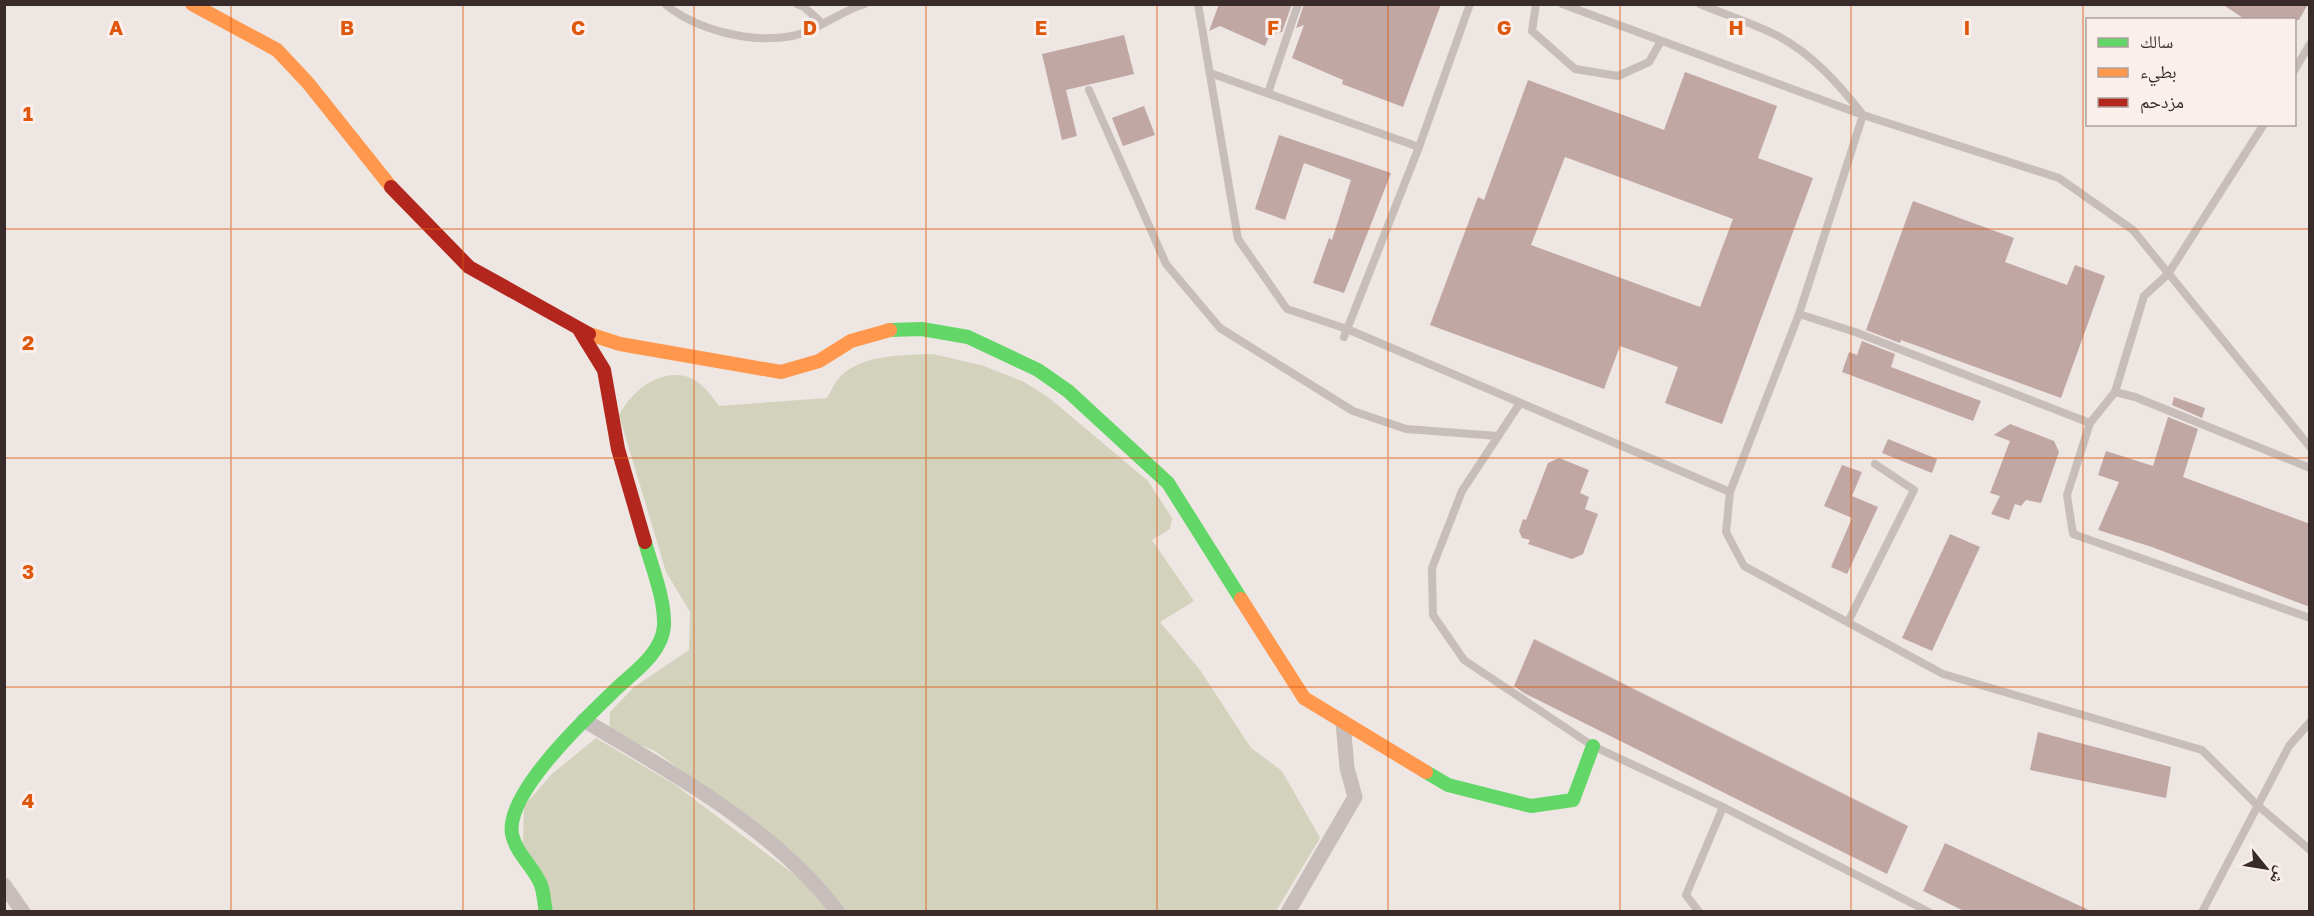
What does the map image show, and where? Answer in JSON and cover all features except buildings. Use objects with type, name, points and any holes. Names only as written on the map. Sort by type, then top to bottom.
[{"type":"street","points":[[192,4],[276,50],[308,83],[387,182],[469,267],[580,331],[620,344],[781,372],[819,361],[851,341],[882,330],[922,329],[968,337],[1004,352],[1068,391],[1168,483],[1304,699],[1448,785],[1531,806],[1573,800],[1593,746]]},
{"type":"street","points":[[546,912],[542,885],[525,863],[512,833],[517,805],[525,789],[584,720],[656,651],[664,627],[661,599],[618,449],[604,370],[580,331]]},
{"type":"street","points":[[584,720],[707,796],[772,842],[821,890],[838,912]]},
{"type":"street","points":[[1288,912],[1356,797],[1347,768],[1343,722]]},
{"type":"street","points":[[4,885],[22,912]]},
{"type":"lane","points":[[665,4],[679,16],[745,39],[794,36],[861,5]]},
{"type":"lane","points":[[1198,4],[1238,239],[1287,309],[1347,328],[1730,492]]},
{"type":"lane","points":[[1268,93],[1298,4]]},
{"type":"lane","points":[[1344,337],[1419,147],[1470,4]]},
{"type":"lane","points":[[1536,4],[1532,31],[1575,69],[1618,76],[1649,62],[1661,41]]},
{"type":"lane","points":[[1562,4],[1863,115],[2060,178],[2133,230],[2310,447]]},
{"type":"lane","points":[[1700,4],[1777,35],[1795,47],[1831,77],[1863,115]]},
{"type":"lane","points":[[801,5],[822,23]]},
{"type":"lane","points":[[2296,69],[2310,45]]},
{"type":"lane","points":[[1210,73],[1419,147]]},
{"type":"lane","points":[[1089,90],[1166,264],[1220,328],[1353,411],[1406,429],[1498,436]]},
{"type":"lane","points":[[1863,115],[1799,314],[1730,492],[1726,532],[1744,566],[1943,674],[2202,750],[2256,804],[2308,846]]},
{"type":"lane","points":[[2263,126],[2168,274],[2144,296],[2115,392],[2090,423],[2067,495],[2073,534],[2310,618]]},
{"type":"lane","points":[[1799,314],[1855,332],[2090,423]]},
{"type":"lane","points":[[2115,392],[2135,397],[2310,468]]},
{"type":"lane","points":[[1520,403],[1462,491],[1432,568],[1432,615],[1464,660],[1593,746],[1723,807],[1929,912]]},
{"type":"lane","points":[[1848,622],[1914,490],[1875,464]]},
{"type":"lane","points":[[2202,912],[2256,804],[2289,746],[2310,722]]},
{"type":"lane","points":[[1699,912],[1686,894],[1723,807]]},
{"type":"green space","points":[[933,354],[984,366],[1024,382],[1048,397],[1148,481],[1172,518],[1170,529],[1152,540],[1194,601],[1160,622],[1200,670],[1251,748],[1282,771],[1320,838],[1276,911],[847,911],[787,848],[655,751],[609,732],[610,712],[634,687],[689,650],[690,612],[666,572],[619,415],[631,398],[657,379],[677,375],[688,377],[702,385],[719,406],[827,398],[839,378],[859,364],[883,357]]},
{"type":"green space","points":[[596,738],[674,784],[800,879],[828,911],[550,911],[523,847],[524,806],[552,774]]},
{"type":"traffic: fast","points":[[890,330],[922,329],[968,337],[1038,370],[1068,391],[1168,483],[1241,599]]},
{"type":"traffic: fast","points":[[546,912],[541,885],[514,841],[513,817],[534,777],[551,756],[587,717],[646,661],[658,645],[662,636],[664,615],[658,583],[645,542]]},
{"type":"traffic: fast","points":[[1426,772],[1448,785],[1531,806],[1573,800],[1593,746]]},
{"type":"traffic: slow","points":[[192,4],[277,50],[308,83],[391,187]]},
{"type":"traffic: slow","points":[[589,334],[620,344],[781,372],[819,361],[851,341],[890,330]]},
{"type":"traffic: slow","points":[[1241,599],[1304,698],[1426,772]]},
{"type":"traffic: jam","points":[[391,187],[469,267],[589,334]]},
{"type":"traffic: jam","points":[[580,331],[604,370],[618,449],[645,542]]}]
